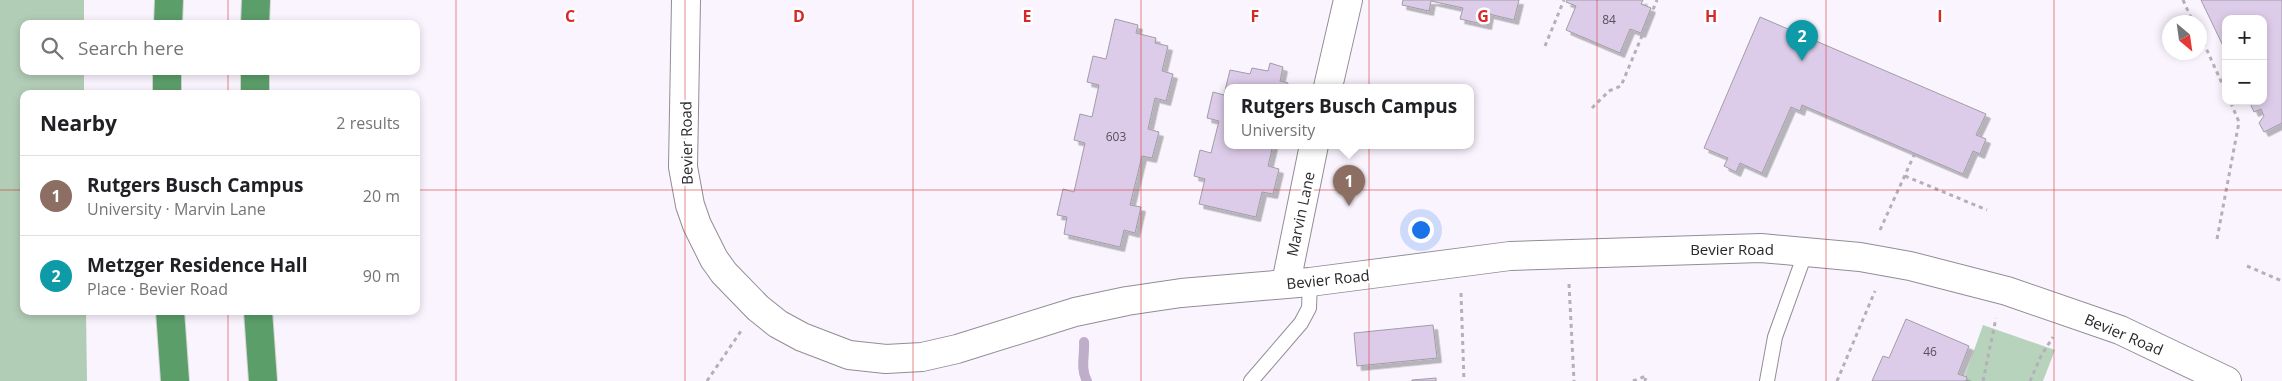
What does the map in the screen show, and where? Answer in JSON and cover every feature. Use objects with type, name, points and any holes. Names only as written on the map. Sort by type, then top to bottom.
[{"type":"highway","points":[[168,20],[169,0]]},
{"type":"highway","points":[[255,20],[256,0]]},
{"type":"highway","points":[[167,75],[167,90]]},
{"type":"highway","points":[[255,75],[255,90]]},
{"type":"highway","points":[[170,315],[175,381]]},
{"type":"highway","points":[[258,315],[263,381]]},
{"type":"street","name":"Bevier Road","points":[[686,0],[683,167],[686,187],[697,225],[714,259],[740,291],[758,308],[778,324],[825,347],[849,355],[867,358],[922,357],[957,349],[1075,312],[1128,301],[1298,283],[1510,256],[1680,249],[1761,248],[1806,251],[1910,266],[2007,291],[2120,330],[2227,381]]},
{"type":"street","points":[[1329,84],[1348,0]]},
{"type":"street","name":"Marvin Lane","points":[[1298,283],[1314,149]]},
{"type":"lane","points":[[1767,381],[1775,337],[1806,251]]},
{"type":"lane","points":[[1251,381],[1301,323],[1309,308],[1298,283]]},
{"type":"path","points":[[1544,46],[1564,0]]},
{"type":"path","points":[[1592,108],[1609,91],[1621,86],[1657,0]]},
{"type":"path","points":[[2183,0],[2190,15]]},
{"type":"path","points":[[2207,50],[2222,83]]},
{"type":"path","points":[[2217,240],[2240,122],[2232,105]]},
{"type":"path","points":[[1879,232],[1915,153]]},
{"type":"path","points":[[1905,176],[1987,210]]},
{"type":"path","points":[[1460,262],[1464,381]]},
{"type":"path","points":[[2246,266],[2282,281]]},
{"type":"path","points":[[1837,381],[1878,286]]},
{"type":"path","points":[[1569,294],[1574,381]]},
{"type":"path","points":[[707,381],[758,308]]},
{"type":"path","points":[[1983,381],[1998,311]]},
{"type":"path","points":[[2030,381],[2041,356],[2057,331]]},
{"type":"path","points":[[1633,381],[1646,376],[1645,381]]},
{"type":"green space","points":[[0,0],[84,0],[84,20],[20,20],[20,75],[84,75],[84,90],[20,90],[20,315],[86,315],[87,381],[0,381]]},
{"type":"green space","points":[[1983,325],[2055,350],[2043,381],[1963,381]]},
{"type":"building","points":[[1403,0],[1519,0],[1514,20],[1489,14],[1487,25],[1460,19],[1463,8],[1431,1],[1429,11],[1402,5]]},
{"type":"building","points":[[1567,0],[1643,0],[1641,4],[1651,8],[1641,33],[1630,29],[1620,53],[1566,30],[1576,6],[1566,2]]},
{"type":"building","points":[[2201,0],[2282,0],[2282,123],[2264,132],[2259,123],[2264,116],[2261,109],[2254,112],[2251,105],[2267,105],[2267,15],[2222,15],[2222,44]]},
{"type":"building","points":[[1760,17],[1986,114],[1976,135],[1986,139],[1980,154],[1973,151],[1963,174],[1802,105],[1800,111],[1791,107],[1762,173],[1740,163],[1736,172],[1724,166],[1728,158],[1704,148]]},
{"type":"building","points":[[1115,19],[1138,25],[1136,33],[1156,38],[1155,43],[1168,46],[1162,71],[1173,74],[1166,101],[1155,98],[1148,129],[1159,132],[1152,158],[1142,156],[1130,205],[1141,207],[1135,233],[1124,230],[1120,247],[1064,234],[1067,217],[1057,215],[1063,189],[1074,192],[1085,143],[1074,140],[1080,114],[1092,117],[1099,85],[1087,82],[1093,56],[1106,59]]},
{"type":"building","points":[[1270,63],[1283,67],[1280,81],[1288,84],[1227,84],[1230,70],[1250,74],[1252,68],[1268,71]]},
{"type":"building","points":[[1213,92],[1224,95],[1224,149],[1272,149],[1268,166],[1279,169],[1273,194],[1262,192],[1256,217],[1199,204],[1205,179],[1194,176],[1200,150],[1211,153],[1219,121],[1207,118]]},
{"type":"building","points":[[1906,319],[1969,346],[1958,374],[1967,377],[1966,381],[1872,381],[1883,356],[1889,358]]},
{"type":"building","points":[[1433,325],[1437,358],[1357,366],[1354,333]]},
{"type":"building","points":[[1436,378],[1436,381],[1412,381],[1412,380]]},
{"type":"waterway","points":[[1084,342],[1083,367],[1087,381]]},
{"type":"place","name":"Metzger Residence Hall","points":[[1802,61]]},
{"type":"place","name":"Rutgers Busch Campus","points":[[1349,206]]}]
